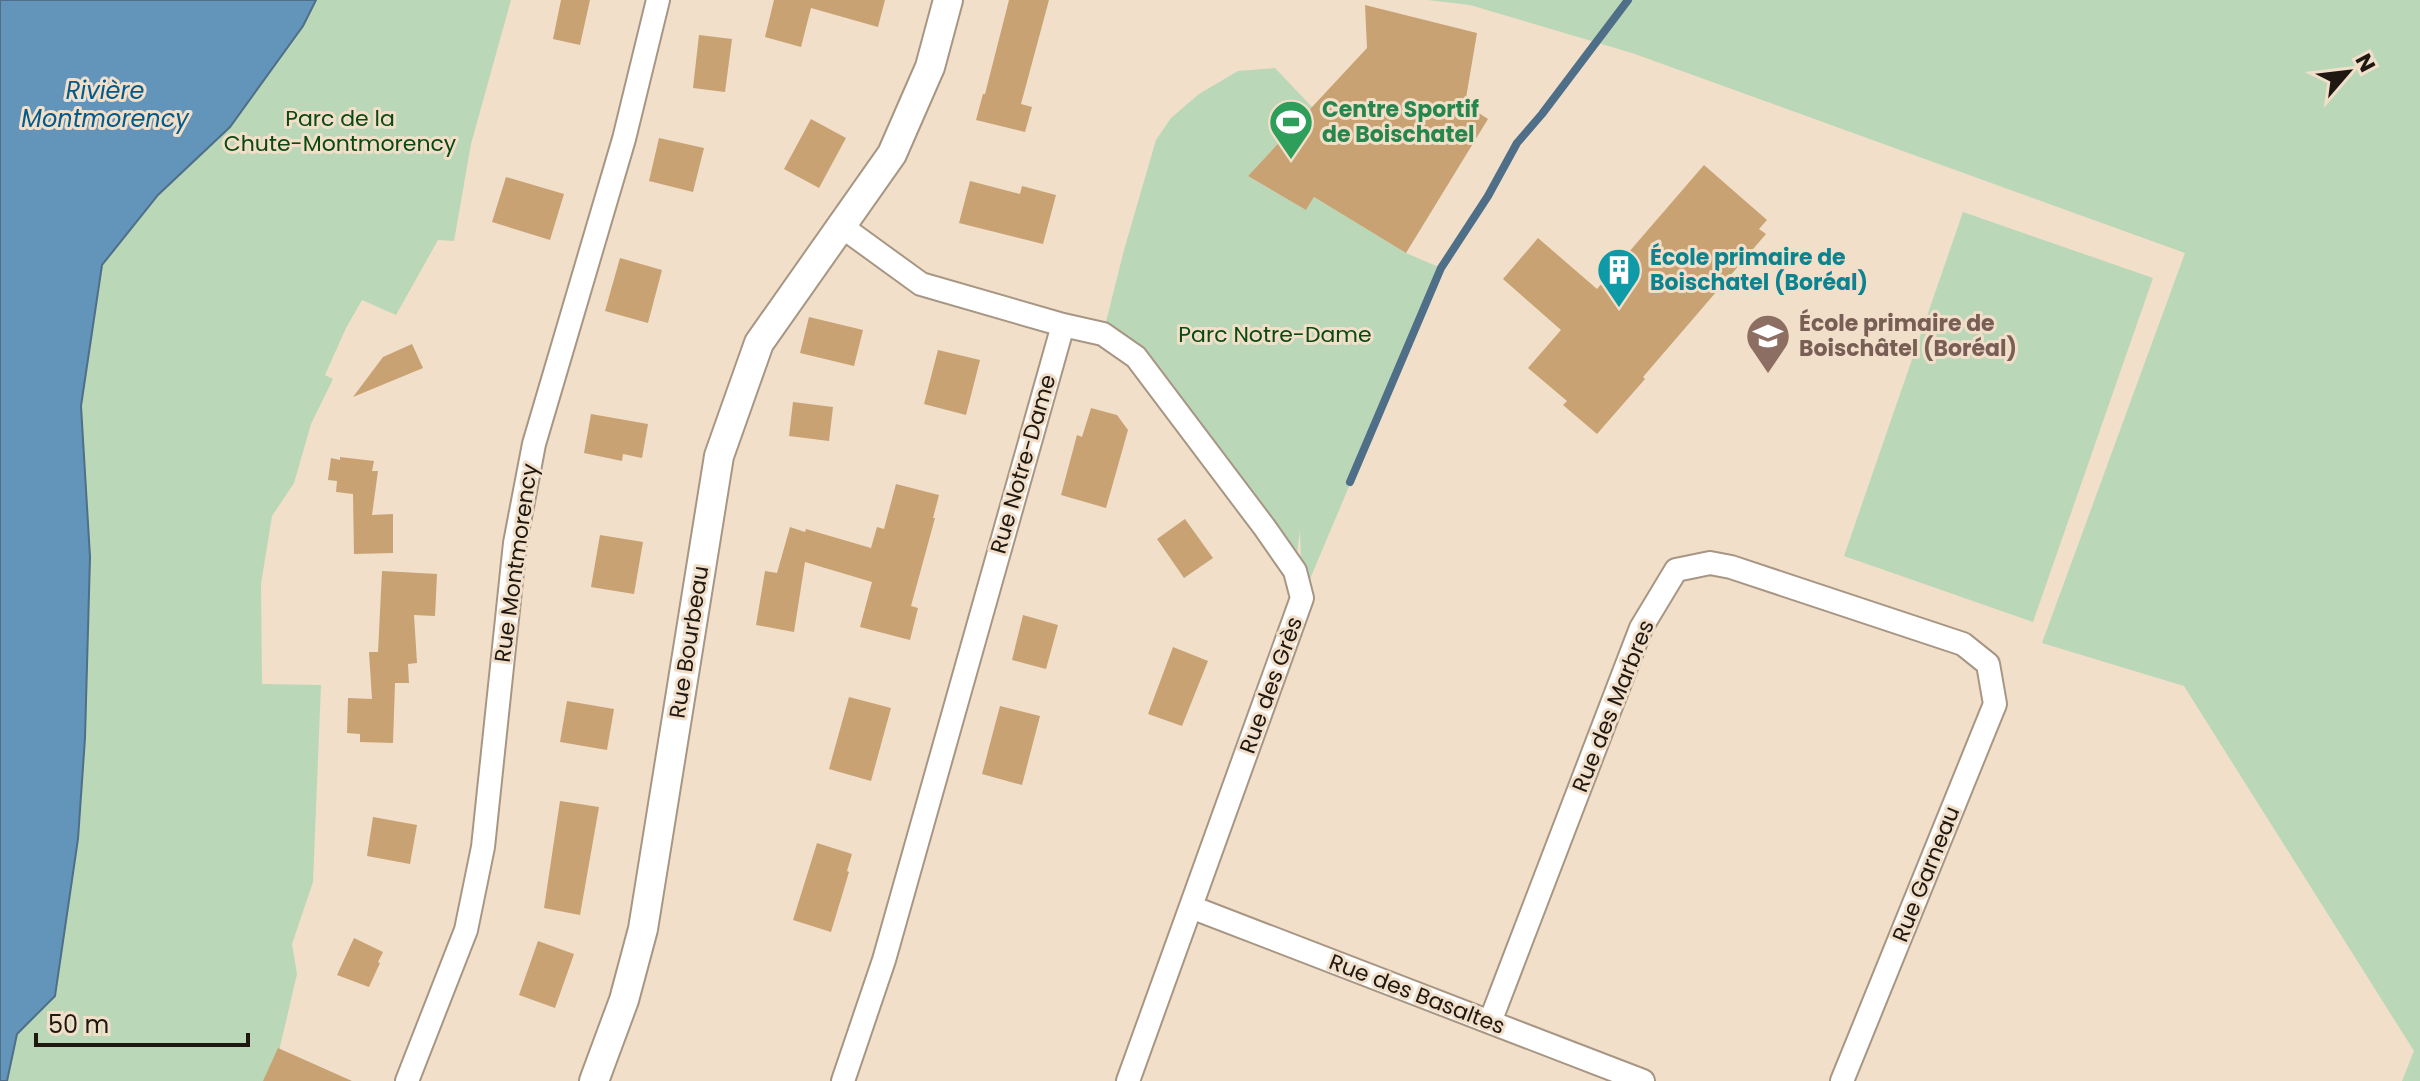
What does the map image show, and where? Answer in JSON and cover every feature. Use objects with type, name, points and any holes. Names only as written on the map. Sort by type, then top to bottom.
[{"type":"street","name":"Rue Montmorency","points":[[407,1081],[466,930],[483,847],[515,543],[534,444],[624,139],[658,0]]},
{"type":"street","points":[[948,0],[930,67],[892,154],[841,226],[921,284],[1063,325]]},
{"type":"street","name":"Rue Bourbeau","points":[[594,1081],[624,1000],[643,929],[719,456],[759,343],[841,226]]},
{"type":"street","name":"Rue des Grès","points":[[1063,325],[1103,334],[1136,357],[1295,571],[1302,598],[1128,1081]]},
{"type":"street","name":"Rue Notre-Dame","points":[[843,1081],[884,960],[1063,325]]},
{"type":"street","name":"Rue des Marbres","points":[[1490,1022],[1630,653],[1641,628],[1676,570],[1710,563],[1731,567],[1963,644],[1988,664]]},
{"type":"street","name":"Rue Garneau","points":[[1842,1081],[1995,704],[1988,664]]},
{"type":"street","name":"Rue des Basaltes","points":[[1191,907],[1643,1081]]},
{"type":"green space","name":"Parc de la Chute-Montmorency","points":[[243,0],[511,0],[471,144],[454,241],[438,240],[396,315],[362,300],[325,375],[333,379],[311,424],[294,483],[272,516],[261,584],[262,684],[321,685],[313,882],[292,944],[297,974],[272,1081],[7,1081],[17,1034],[55,996],[78,839],[85,738],[90,557],[77,391],[84,385],[102,265],[158,195],[187,168]]},
{"type":"green space","points":[[1428,0],[2420,0],[2420,1081],[2402,1081],[2414,1051],[2184,686],[2042,643],[2185,253],[1632,53],[1470,5]]},
{"type":"green space","name":"Parc Notre-Dame","points":[[1275,68],[1312,107],[1248,176],[1306,210],[1314,197],[1406,253],[1441,268],[1302,598],[1300,530],[1295,571],[1103,334],[1156,140],[1171,118],[1199,94],[1238,71]]},
{"type":"green space","points":[[1963,212],[2153,278],[2033,622],[1844,556]]},
{"type":"water","name":"Rivière Montmorency","points":[[0,0],[316,0],[303,26],[230,127],[158,195],[102,265],[81,406],[90,557],[85,738],[78,839],[55,996],[17,1034],[7,1081],[0,1081]]},
{"type":"building","points":[[561,0],[590,0],[580,45],[553,39]]},
{"type":"building","points":[[774,0],[885,0],[878,27],[811,8],[801,47],[765,37]]},
{"type":"building","points":[[1009,0],[1049,0],[1021,104],[1032,107],[1025,132],[976,120]]},
{"type":"building","points":[[1365,5],[1477,33],[1465,104],[1488,119],[1406,253],[1314,197],[1306,210],[1248,176],[1367,48]]},
{"type":"building","points":[[699,35],[732,39],[725,92],[693,88]]},
{"type":"building","points":[[811,119],[846,138],[819,188],[784,169]]},
{"type":"building","points":[[659,138],[704,148],[693,192],[649,181]]},
{"type":"building","name":"École primaire de Boischatel (Boréal)","points":[[1704,165],[1767,220],[1759,229],[1766,234],[1597,434],[1563,405],[1567,401],[1528,368],[1561,330],[1503,279],[1538,238],[1597,289]]},
{"type":"building","points":[[506,177],[564,194],[550,240],[492,222]]},
{"type":"building","points":[[970,181],[1020,194],[1022,186],[1056,195],[1043,244],[959,223]]},
{"type":"building","points":[[620,258],[662,270],[648,323],[605,311]]},
{"type":"building","points":[[809,317],[863,330],[854,366],[800,353]]},
{"type":"building","points":[[412,344],[423,368],[353,397],[383,357]]},
{"type":"building","points":[[938,350],[980,360],[966,415],[924,404]]},
{"type":"building","points":[[793,402],[833,407],[829,441],[789,436]]},
{"type":"building","points":[[1091,408],[1117,415],[1128,430],[1106,508],[1061,495],[1077,435],[1082,437]]},
{"type":"building","points":[[591,414],[648,424],[642,458],[623,454],[622,461],[584,453]]},
{"type":"building","points":[[340,457],[374,461],[372,471],[378,471],[372,515],[393,514],[393,553],[354,554],[353,494],[336,492],[337,481],[328,480],[331,458],[340,460]]},
{"type":"building","points":[[896,484],[939,495],[911,606],[918,608],[910,640],[860,627],[872,582],[805,562],[794,632],[756,625],[765,571],[777,573],[790,527],[871,548],[877,527],[884,529]]},
{"type":"building","points":[[1185,519],[1213,558],[1184,578],[1157,539]]},
{"type":"building","points":[[600,535],[643,542],[634,594],[591,587]]},
{"type":"building","points":[[382,571],[437,574],[435,616],[414,615],[417,663],[408,664],[409,683],[395,683],[393,743],[360,742],[360,734],[347,733],[348,698],[372,699],[369,652],[378,652]]},
{"type":"building","points":[[1023,615],[1058,625],[1046,669],[1012,660]]},
{"type":"building","points":[[1173,647],[1208,661],[1182,726],[1148,714]]},
{"type":"building","points":[[849,697],[891,708],[871,781],[829,769]]},
{"type":"building","points":[[567,701],[614,709],[607,750],[560,742]]},
{"type":"building","points":[[1000,706],[1040,716],[1022,785],[982,774]]},
{"type":"building","points":[[560,801],[599,807],[580,915],[544,908]]},
{"type":"building","points":[[373,817],[417,825],[410,864],[367,856]]},
{"type":"building","points":[[817,843],[852,854],[831,932],[793,920]]},
{"type":"building","points":[[354,938],[383,952],[369,987],[337,975]]},
{"type":"building","points":[[538,941],[574,954],[555,1008],[519,995]]},
{"type":"building","points":[[278,1048],[352,1081],[263,1081]]},
{"type":"waterway","points":[[1350,482],[1441,268],[1488,196],[1517,143],[1628,0]]},
{"type":"place","name":"Centre Sportif de Boischatel","points":[[1291,161]]},
{"type":"place","name":"École primaire de Boischatel (Boréal)","points":[[1619,309]]},
{"type":"place","name":"École primaire de Boischâtel (Boréal)","points":[[1768,375]]}]
